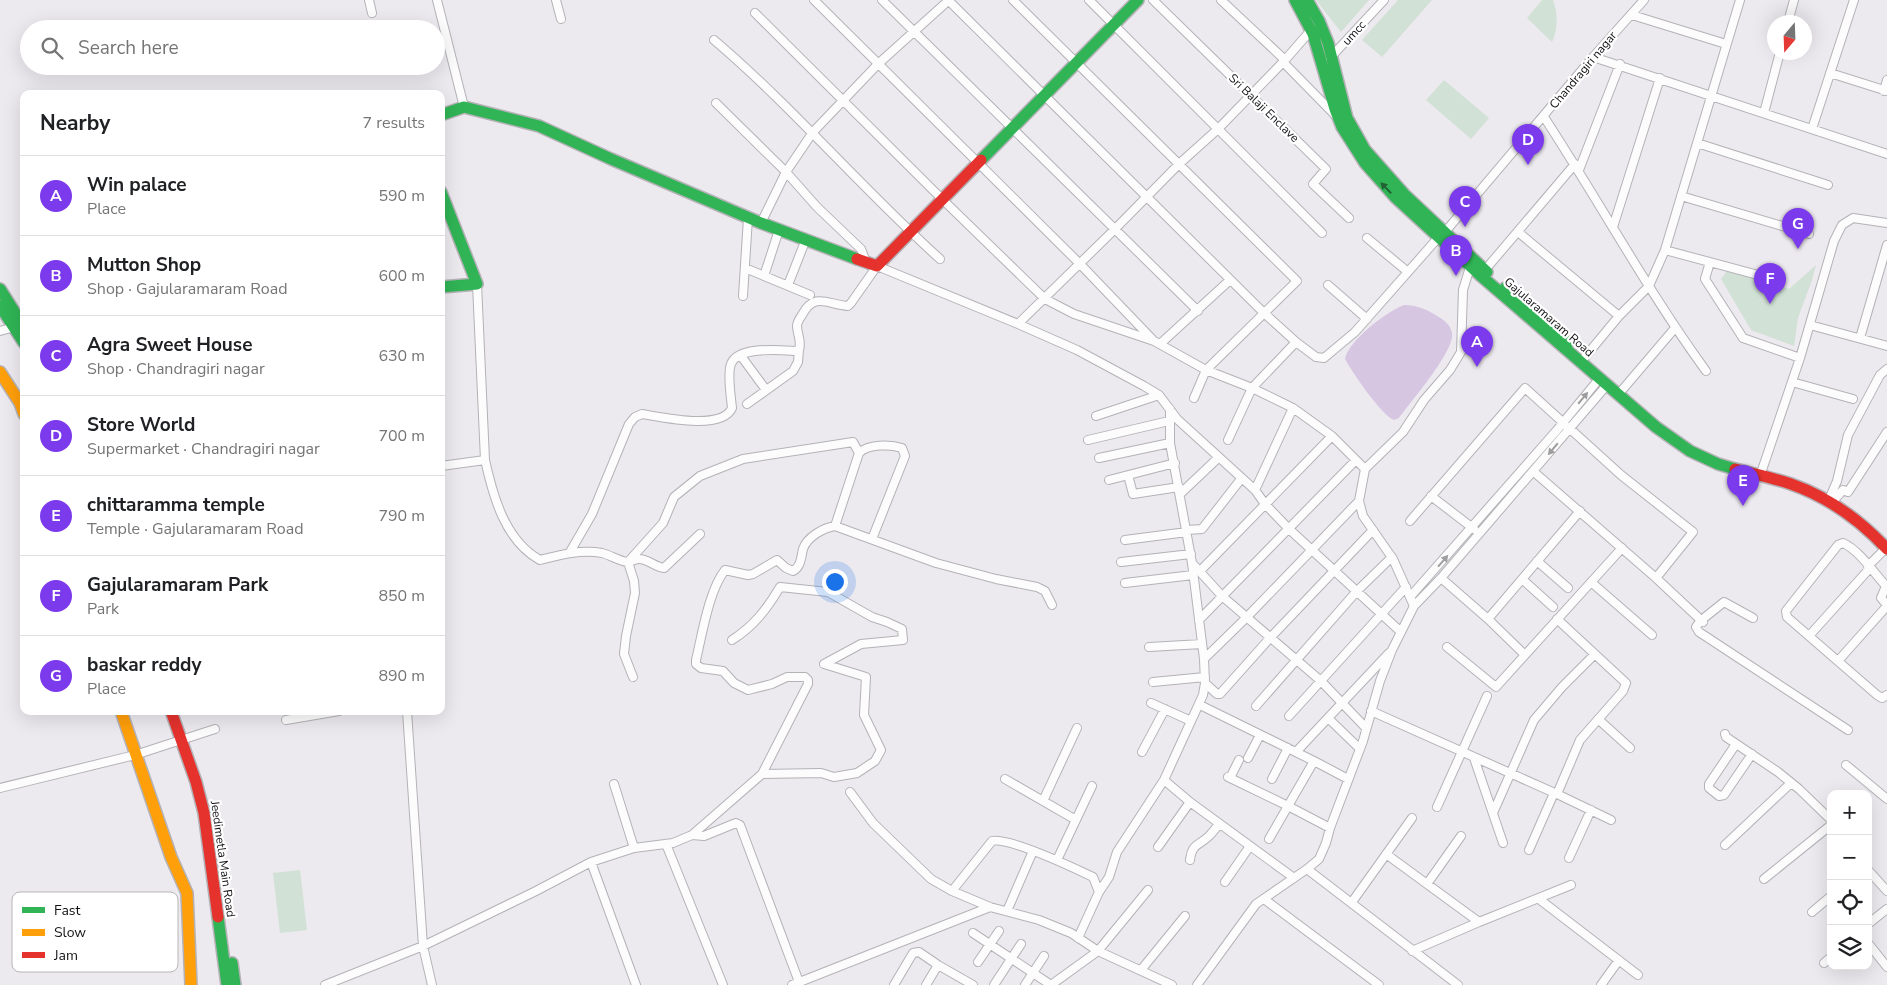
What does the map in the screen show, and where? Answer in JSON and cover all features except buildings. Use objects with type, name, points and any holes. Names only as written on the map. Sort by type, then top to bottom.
[{"type":"main road","points":[[445,114],[464,107],[540,126],[610,159],[748,218],[871,264],[911,233],[942,199],[1138,0]]},
{"type":"main road","name":"Gajularamaram Road","points":[[1295,0],[1312,29],[1327,61],[1347,118],[1358,139],[1392,181],[1470,267],[1663,432],[1696,455],[1725,467],[1810,486],[1835,494],[1887,547]]},
{"type":"main road","name":"Gajularamaram Road","points":[[1307,0],[1316,14],[1338,119],[1350,142],[1382,185],[1677,434],[1704,452],[1807,491],[1834,506],[1887,547]]},
{"type":"main road","points":[[445,202],[477,284],[445,287]]},
{"type":"main road","points":[[0,289],[5,313],[19,326]]},
{"type":"main road","points":[[0,372],[20,403]]},
{"type":"main road","points":[[122,715],[170,857],[187,893],[191,985]]},
{"type":"main road","name":"Jeedimetla Main Road","points":[[173,715],[185,739],[209,803],[236,985]]},
{"type":"main road","name":"Jeedimetla Main Road","points":[[181,715],[204,813],[226,985]]},
{"type":"street","points":[[369,0],[372,12]]},
{"type":"street","points":[[437,0],[442,20]]},
{"type":"street","points":[[556,0],[561,20]]},
{"type":"street","points":[[814,0],[1157,343]]},
{"type":"street","points":[[882,0],[1198,311]]},
{"type":"street","points":[[761,223],[786,172],[813,132],[878,64],[949,0],[1264,314],[1296,342],[1252,388],[1228,440]]},
{"type":"street","points":[[1013,0],[1297,281],[1206,370],[1194,398]]},
{"type":"street","points":[[1089,0],[1322,233]]},
{"type":"street","name":"Sri Balaji Enclave","points":[[1153,0],[1326,169],[1313,184],[1348,218]]},
{"type":"street","points":[[1220,0],[1284,61],[1338,119]]},
{"type":"street","name":"umcc","points":[[1327,61],[1384,0]]},
{"type":"street","name":"Chandragiri nagar","points":[[1296,342],[1316,357],[1324,358],[1355,332],[1644,0]]},
{"type":"street","points":[[1585,357],[1619,316],[1649,286],[1665,250],[1740,0]]},
{"type":"street","points":[[1790,15],[1794,0]]},
{"type":"street","points":[[1812,129],[1854,0]]},
{"type":"street","points":[[755,13],[1045,299],[1074,314],[1157,343],[1206,370],[1252,388],[1293,408],[1332,436],[1365,469]]},
{"type":"street","points":[[1632,15],[1726,44]]},
{"type":"street","points":[[1018,324],[1147,198],[1179,164],[1218,129],[1284,61],[1312,29]]},
{"type":"street","points":[[445,32],[464,107]]},
{"type":"street","points":[[714,40],[813,132],[911,233],[940,259]]},
{"type":"street","points":[[1593,57],[1620,64],[1887,154]]},
{"type":"street","points":[[1764,113],[1778,60]]},
{"type":"street","points":[[1485,270],[1577,167],[1620,64]]},
{"type":"street","points":[[1830,73],[1885,91],[1887,80]]},
{"type":"street","points":[[1613,227],[1660,78]]},
{"type":"street","points":[[716,103],[786,172],[817,207],[861,249],[871,264],[1077,350],[1159,395],[1177,419],[1255,490],[1265,504],[1289,529],[1401,632]]},
{"type":"street","points":[[1544,117],[1577,167],[1675,328],[1706,371]]},
{"type":"street","points":[[1697,143],[1828,185]]},
{"type":"street","points":[[1681,196],[1809,234]]},
{"type":"street","points":[[743,296],[748,218]]},
{"type":"street","points":[[1761,474],[1800,358],[1834,240],[1842,226],[1853,218],[1887,223]]},
{"type":"street","points":[[764,276],[778,230]]},
{"type":"street","points":[[1518,232],[1619,316]]},
{"type":"street","points":[[1367,238],[1408,272]]},
{"type":"street","points":[[788,286],[806,240]]},
{"type":"street","points":[[1860,338],[1883,273],[1887,245]]},
{"type":"street","points":[[1665,250],[1780,281]]},
{"type":"street","points":[[1710,262],[1705,279],[1742,338],[1800,358]]},
{"type":"street","points":[[747,404],[793,371],[798,362],[800,346],[798,323],[805,308],[820,300],[848,306],[871,264]]},
{"type":"street","points":[[1414,606],[1392,558],[1363,516],[1359,501],[1365,469],[1403,432],[1424,400],[1450,370],[1461,352],[1463,290],[1470,267]]},
{"type":"street","points":[[745,268],[810,295]]},
{"type":"street","points":[[1157,343],[1198,311],[1230,280]]},
{"type":"street","points":[[477,284],[485,460],[502,515],[511,533],[529,554],[540,560],[570,552],[592,552],[628,562],[638,559],[664,568],[700,534]]},
{"type":"street","points":[[1328,285],[1366,319]]},
{"type":"street","points":[[1810,325],[1887,346]]},
{"type":"street","points":[[0,331],[19,326]]},
{"type":"street","points":[[1623,389],[1675,328]]},
{"type":"street","points":[[570,552],[592,514],[629,424],[635,417],[642,414],[707,422],[728,414],[732,408],[731,364],[734,359],[762,349],[799,350]]},
{"type":"street","points":[[741,356],[766,390]]},
{"type":"street","points":[[1835,494],[1850,429],[1880,375],[1887,369]]},
{"type":"street","points":[[1410,597],[1563,422],[1603,382]]},
{"type":"street","points":[[1197,985],[1256,904],[1319,859],[1360,749],[1392,650],[1414,606],[1534,472],[1570,428],[1603,382]]},
{"type":"street","points":[[1792,382],[1853,400]]},
{"type":"street","points":[[1410,521],[1525,388],[1621,475],[1693,532],[1656,578]]},
{"type":"street","points":[[1096,416],[1159,395]]},
{"type":"street","points":[[1255,490],[1293,408]]},
{"type":"street","points":[[1078,938],[1098,892],[1109,877],[1117,852],[1164,780],[1200,705],[1205,680],[1196,573],[1170,442],[1170,409]]},
{"type":"street","points":[[1088,440],[1169,421]]},
{"type":"street","points":[[1835,494],[1843,490],[1848,492],[1887,432]]},
{"type":"street","points":[[1126,583],[1196,573],[1332,436]]},
{"type":"street","points":[[628,562],[663,523],[674,497],[700,476],[743,459],[809,448],[853,442],[859,454]]},
{"type":"street","points":[[1099,458],[1170,442]]},
{"type":"street","points":[[835,526],[859,454],[863,449],[896,446],[902,448],[905,456],[872,539]]},
{"type":"street","points":[[1128,475],[1133,494],[1179,490],[1218,458]]},
{"type":"street","points":[[445,465],[485,460]]},
{"type":"street","points":[[1199,620],[1356,460]]},
{"type":"street","points":[[1108,480],[1174,463]]},
{"type":"street","points":[[1534,472],[1703,620]]},
{"type":"street","points":[[1125,540],[1202,529],[1241,479]]},
{"type":"street","points":[[1431,496],[1479,534]]},
{"type":"street","points":[[1204,659],[1359,501]]},
{"type":"street","points":[[1488,620],[1580,511]]},
{"type":"street","points":[[324,985],[422,946],[591,862],[634,848],[673,843],[692,835],[762,774],[808,684],[808,680],[805,677],[787,677],[772,684],[748,690],[734,683],[723,671],[701,668],[696,664],[708,612],[725,570],[748,575],[777,560],[793,571],[799,566],[806,544],[827,527],[835,526],[936,562],[996,579],[1037,587],[1045,592],[1052,605]]},
{"type":"street","points":[[1205,680],[1217,694],[1220,694],[1270,638],[1373,530]]},
{"type":"street","points":[[1838,661],[1887,606],[1881,598],[1886,586],[1848,545],[1843,543],[1838,545],[1786,611],[1787,617],[1877,695],[1882,698],[1887,694]]},
{"type":"street","points":[[1809,636],[1887,547]]},
{"type":"street","points":[[1447,646],[1496,687],[1622,548]]},
{"type":"street","points":[[1121,562],[1192,558]]},
{"type":"street","points":[[1256,706],[1357,591],[1392,558]]},
{"type":"street","points":[[1537,561],[1568,588]]},
{"type":"street","points":[[628,562],[634,581],[635,593],[624,654],[632,676]]},
{"type":"street","points":[[1196,573],[1321,681],[1366,728]]},
{"type":"street","points":[[1441,578],[1525,655]]},
{"type":"street","points":[[1522,579],[1553,607]]},
{"type":"street","points":[[1591,582],[1652,635]]},
{"type":"street","points":[[732,640],[746,631],[765,612],[780,587],[828,592],[872,617],[902,629],[903,640],[861,644],[824,664],[866,677],[864,715],[881,750],[876,761],[856,773],[834,777],[821,773],[762,774]]},
{"type":"street","points":[[1289,716],[1406,587]]},
{"type":"street","points":[[1753,618],[1724,602],[1696,628],[1699,632],[1848,730]]},
{"type":"street","points":[[1529,850],[1580,740],[1623,691],[1626,683],[1557,619]]},
{"type":"street","points":[[1149,647],[1202,644]]},
{"type":"street","points":[[1296,752],[1392,650]]},
{"type":"street","points":[[1493,813],[1534,720],[1562,687],[1595,654]]},
{"type":"street","points":[[1153,682],[1205,680]]},
{"type":"street","points":[[1437,807],[1487,696]]},
{"type":"street","points":[[1151,704],[1191,721]]},
{"type":"street","points":[[1200,705],[1348,779]]},
{"type":"street","points":[[1142,752],[1165,710]]},
{"type":"street","points":[[1371,711],[1611,820]]},
{"type":"street","points":[[286,720],[315,715]]},
{"type":"street","points":[[407,715],[422,946],[432,985]]},
{"type":"street","points":[[1328,718],[1360,749]]},
{"type":"street","points":[[1598,719],[1630,748]]},
{"type":"street","points":[[1044,801],[1077,728]]},
{"type":"street","points":[[0,788],[135,755],[216,729]]},
{"type":"street","points":[[1725,734],[1726,737],[1791,783],[1827,816]]},
{"type":"street","points":[[1248,758],[1260,735]]},
{"type":"street","points":[[1736,744],[1709,784],[1710,788],[1719,796],[1724,795],[1752,754]]},
{"type":"street","points":[[1272,779],[1288,748]]},
{"type":"street","points":[[1474,758],[1503,842]]},
{"type":"street","points":[[1239,760],[1229,777],[1330,828]]},
{"type":"street","points":[[1269,839],[1314,761]]},
{"type":"street","points":[[1846,765],[1887,798]]},
{"type":"street","points":[[1005,780],[1076,820]]},
{"type":"street","points":[[1164,780],[1219,824],[1294,878]]},
{"type":"street","points":[[1725,845],[1791,783]]},
{"type":"street","points":[[614,784],[634,848]]},
{"type":"street","points":[[1056,860],[1092,786]]},
{"type":"street","points":[[850,792],[873,823],[931,879],[952,891],[990,907],[1039,920],[1078,938],[1098,951],[1172,985]]},
{"type":"street","points":[[1158,847],[1190,802]]},
{"type":"street","points":[[1569,858],[1591,810]]},
{"type":"street","points":[[1352,902],[1412,818]]},
{"type":"street","points":[[692,835],[704,836],[736,823],[740,825],[796,984],[990,907]]},
{"type":"street","points":[[1190,860],[1191,852],[1196,845],[1206,839],[1219,824]]},
{"type":"street","points":[[1764,879],[1827,828]]},
{"type":"street","points":[[1427,884],[1461,836]]},
{"type":"street","points":[[952,891],[992,841],[999,840],[1056,860],[1093,877],[1098,892]]},
{"type":"street","points":[[666,844],[723,985]]},
{"type":"street","points":[[1225,882],[1250,846]]},
{"type":"street","points":[[1007,911],[1034,852]]},
{"type":"street","points":[[1386,854],[1479,922]]},
{"type":"street","points":[[591,862],[636,985]]},
{"type":"street","points":[[1307,869],[1458,985]]},
{"type":"street","points":[[1872,874],[1887,891]]},
{"type":"street","points":[[1412,951],[1571,885]]},
{"type":"street","points":[[973,933],[1051,985],[1098,951],[1148,890]]},
{"type":"street","points":[[1264,898],[1379,985]]},
{"type":"street","points":[[1539,899],[1638,975]]},
{"type":"street","points":[[1812,912],[1827,899]]},
{"type":"street","points":[[1872,921],[1887,909]]},
{"type":"street","points":[[1141,970],[1185,916]]},
{"type":"street","points":[[978,962],[999,931]]},
{"type":"street","points":[[994,985],[1021,944]]},
{"type":"street","points":[[1872,948],[1887,967]]},
{"type":"street","points":[[894,985],[912,952],[919,952],[973,985]]},
{"type":"street","points":[[1025,985],[1044,956]]},
{"type":"street","points":[[1601,985],[1619,960]]},
{"type":"street","points":[[926,985],[938,965]]},
{"type":"green space","points":[[1316,0],[1369,0],[1341,32]]},
{"type":"green space","points":[[1398,0],[1432,0],[1382,57],[1362,40]]},
{"type":"green space","points":[[1542,0],[1553,0],[1555,5],[1556,27],[1552,42],[1527,18]]},
{"type":"green space","points":[[1444,80],[1489,118],[1471,139],[1426,100]]},
{"type":"green space","points":[[1816,265],[1798,318],[1794,346],[1751,330],[1721,279],[1727,271],[1747,274],[1789,289]]},
{"type":"green space","points":[[300,870],[307,930],[280,933],[273,873]]},
{"type":"shaded area","points":[[1404,305],[1425,309],[1442,319],[1450,327],[1452,333],[1447,351],[1440,363],[1399,418],[1394,420],[1382,411],[1360,383],[1345,359],[1353,344],[1361,335],[1378,320]]},
{"type":"traffic: fast","points":[[981,160],[1138,0]]},
{"type":"traffic: fast","points":[[1295,0],[1313,34],[1342,127],[1365,163],[1396,198],[1481,276],[1656,427],[1690,451],[1718,464],[1735,469]]},
{"type":"traffic: fast","points":[[1307,0],[1319,21],[1328,43],[1347,118],[1365,150],[1404,194],[1487,272]]},
{"type":"traffic: fast","points":[[445,114],[464,107],[539,126],[761,223],[857,259]]},
{"type":"traffic: fast","points":[[445,202],[477,284],[445,287]]},
{"type":"traffic: fast","points":[[1505,288],[1568,343]]},
{"type":"traffic: fast","points":[[0,289],[20,321]]},
{"type":"traffic: fast","points":[[0,306],[20,337]]},
{"type":"traffic: fast","points":[[218,917],[227,985]]},
{"type":"traffic: fast","points":[[232,963],[235,985]]},
{"type":"traffic: slow","points":[[0,372],[20,403]]},
{"type":"traffic: slow","points":[[122,715],[171,857],[187,893],[191,985]]},
{"type":"traffic: jam","points":[[857,259],[877,266],[981,160]]},
{"type":"traffic: jam","points":[[1735,469],[1805,489],[1843,511],[1887,549]]},
{"type":"traffic: jam","points":[[172,715],[196,782],[204,813],[218,917]]},
{"type":"place","name":"Store World","points":[[1528,165]]},
{"type":"place","name":"Agra Sweet House","points":[[1465,227]]},
{"type":"place","name":"baskar reddy","points":[[1798,249]]},
{"type":"place","name":"Mutton Shop","points":[[1456,276]]},
{"type":"place","name":"Gajularamaram Park","points":[[1770,304]]},
{"type":"place","name":"Win palace","points":[[1477,367]]},
{"type":"place","name":"chittaramma temple","points":[[1743,506]]}]
